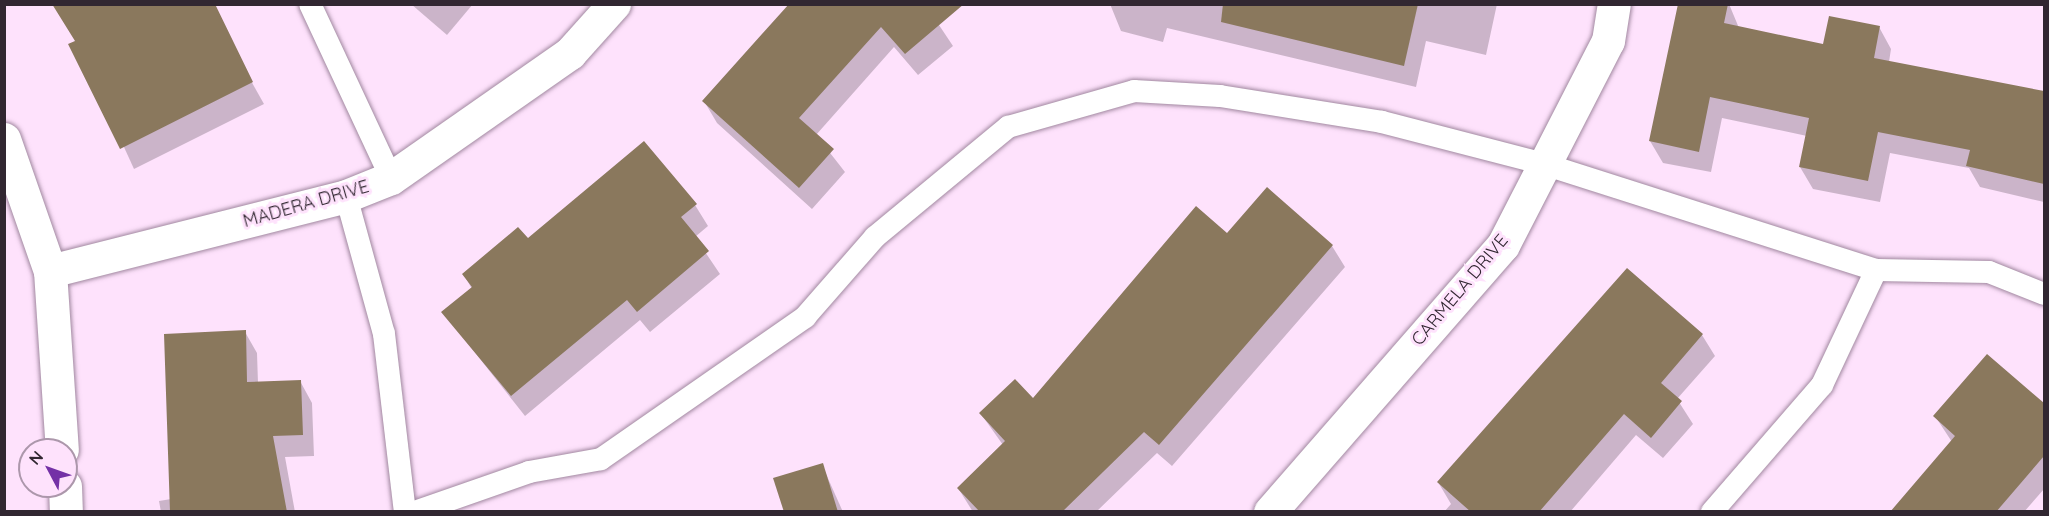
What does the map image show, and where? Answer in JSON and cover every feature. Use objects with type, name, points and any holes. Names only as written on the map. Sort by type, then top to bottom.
[{"type":"street","name":"MADERA DRIVE","points":[[50,271],[346,196],[390,178],[570,53],[614,4]]},
{"type":"street","name":"CARMELA DRIVE","points":[[1270,512],[1503,245],[1608,41],[1614,4]]},
{"type":"street","points":[[4,139],[50,271],[61,438]]},
{"type":"lane","points":[[310,4],[390,178]]},
{"type":"lane","points":[[415,512],[529,472],[601,459],[654,426],[805,317],[874,237],[1008,127],[1134,91],[1220,96],[1382,122],[1544,164],[1876,270],[1989,272],[2044,294]]},
{"type":"lane","points":[[346,196],[384,334],[405,512]]},
{"type":"lane","points":[[1712,512],[1822,385],[1876,270]]},
{"type":"building","points":[[52,4],[215,4],[253,82],[120,149],[68,44],[75,41]]},
{"type":"building","points":[[789,4],[964,4],[905,54],[881,27],[799,118],[834,149],[799,188],[702,101]]},
{"type":"building","points":[[1223,4],[1418,4],[1404,66],[1221,22]]},
{"type":"building","points":[[1678,4],[1728,4],[1724,23],[1823,44],[1829,16],[1880,26],[1874,58],[2044,91],[2044,184],[1966,166],[1970,150],[1878,132],[1868,181],[1799,167],[1809,118],[1710,97],[1699,152],[1649,141]]},
{"type":"building","points":[[644,141],[697,204],[681,217],[709,251],[637,312],[627,300],[511,396],[441,312],[472,287],[462,274],[518,227],[528,238]]},
{"type":"building","points":[[1267,187],[1333,245],[1159,445],[1144,432],[1062,512],[980,512],[957,488],[1005,441],[979,413],[1015,379],[1033,398],[1196,206],[1227,233]]},
{"type":"building","points":[[1627,268],[1703,334],[1661,383],[1682,401],[1651,438],[1624,414],[1539,512],[1471,512],[1437,482]]},
{"type":"building","points":[[246,330],[247,382],[301,380],[303,435],[273,436],[287,512],[170,512],[164,334]]},
{"type":"building","points":[[1987,354],[2044,403],[2044,456],[1996,512],[1890,512],[1955,436],[1933,416]]},
{"type":"building","points":[[823,463],[838,512],[784,512],[773,478]]}]
